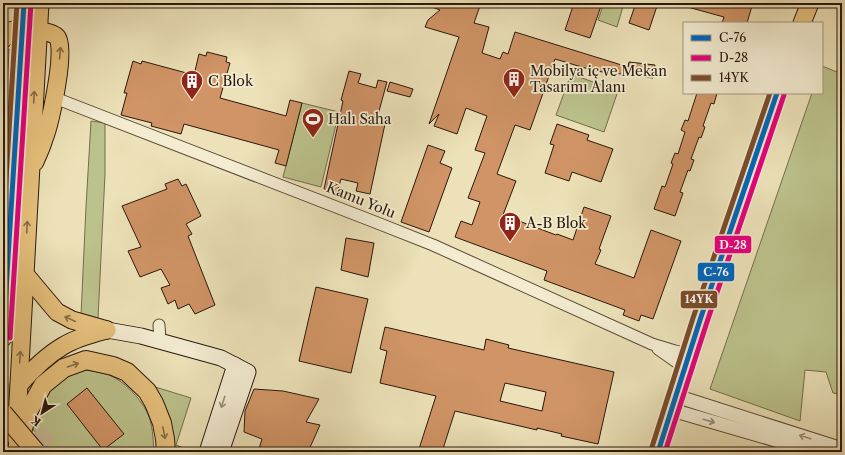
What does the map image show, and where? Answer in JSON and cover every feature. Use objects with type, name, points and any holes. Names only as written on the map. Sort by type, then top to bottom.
[{"type":"highway","points":[[3,39],[8,32],[30,30]]},
{"type":"highway","points":[[3,205],[10,240]]},
{"type":"highway","points":[[16,452],[28,412],[43,385],[64,368],[86,360],[113,366],[127,372],[147,391],[154,403],[162,423],[166,452]]},
{"type":"highway","points":[[3,413],[36,452]]},
{"type":"main road","points":[[16,452],[30,171],[30,30],[24,3]]},
{"type":"main road","points":[[3,338],[10,240],[30,30],[40,3]]},
{"type":"main road","points":[[802,22],[810,3]]},
{"type":"main road","points":[[30,30],[52,34],[57,37],[60,44],[55,98],[45,138],[30,171]]},
{"type":"main road","points":[[658,452],[777,94]]},
{"type":"main road","points":[[25,274],[57,312],[72,320],[107,330],[160,340],[221,358],[242,368]]},
{"type":"main road","points":[[19,385],[37,365],[63,345],[85,336],[107,330]]},
{"type":"main road","points":[[207,452],[242,368]]},
{"type":"main road","points":[[221,452],[242,368]]},
{"type":"street","name":"Kamu Yolu","points":[[55,98],[433,245],[687,361]]},
{"type":"street","points":[[159,325],[160,340]]},
{"type":"street","points":[[674,403],[842,448]]},
{"type":"street","points":[[674,403],[811,452]]},
{"type":"green space","points":[[604,3],[624,3],[617,27],[598,20]]},
{"type":"green space","points":[[9,49],[3,168],[3,52]]},
{"type":"green space","points":[[823,66],[842,74],[842,394],[833,393],[826,372],[805,370],[800,421],[710,389],[812,94],[823,94]]},
{"type":"green space","points":[[571,74],[618,91],[604,132],[556,115]]},
{"type":"green space","name":"Halı Saha","points":[[302,103],[339,112],[321,187],[283,177]]},
{"type":"green space","points":[[91,121],[105,123],[105,174],[98,319],[81,316]]},
{"type":"green space","points":[[84,370],[109,375],[126,385],[135,395],[144,406],[149,417],[154,452],[51,452],[32,428],[33,418],[48,390],[72,374]]},
{"type":"green space","points":[[152,386],[191,398],[176,445],[189,450],[188,452],[170,452]]},
{"type":"building","points":[[424,3],[481,3],[474,23],[489,27],[482,53],[500,59],[503,52],[508,54],[515,32],[628,67],[629,62],[655,65],[653,78],[595,71],[555,59],[530,130],[515,125],[497,174],[516,181],[503,215],[556,235],[557,234],[573,240],[584,207],[611,216],[599,249],[601,250],[595,264],[634,278],[651,230],[681,241],[653,319],[641,315],[639,321],[623,315],[625,310],[544,280],[547,271],[455,237],[461,221],[472,225],[480,202],[468,198],[485,153],[475,150],[487,116],[466,108],[457,134],[434,126],[439,114],[429,124],[459,37],[425,27],[428,20],[440,10]]},
{"type":"building","points":[[574,3],[602,3],[590,38],[565,30]]},
{"type":"building","points":[[636,3],[658,3],[649,30],[629,23]]},
{"type":"building","points":[[684,3],[741,3],[752,6],[747,22],[722,22],[724,17],[684,6]]},
{"type":"building","name":"C Blok","points":[[207,52],[227,57],[226,62],[230,63],[220,98],[286,116],[290,100],[302,103],[286,166],[275,163],[279,150],[184,124],[181,134],[151,126],[152,123],[121,115],[127,93],[124,93],[133,61],[141,64],[142,61],[194,75],[199,54],[206,56]]},
{"type":"building","points":[[349,71],[361,74],[358,83],[376,88],[378,80],[387,82],[376,122],[385,124],[370,194],[356,191],[358,183],[341,179],[337,193],[324,189],[343,101],[341,100]]},
{"type":"building","points":[[390,82],[413,89],[410,97],[387,91]]},
{"type":"building","points":[[697,94],[717,94],[714,104],[711,103],[703,126],[705,127],[701,138],[699,137],[691,159],[694,160],[690,171],[688,170],[680,192],[683,193],[675,216],[654,209],[662,186],[665,187],[675,153],[678,154],[685,132],[681,130],[685,120],[688,121]]},
{"type":"building","points":[[557,124],[589,135],[587,140],[613,149],[601,182],[572,172],[569,181],[545,173],[554,145],[550,144]]},
{"type":"building","points":[[428,145],[445,151],[440,163],[452,168],[429,232],[401,222]]},
{"type":"building","points":[[178,179],[182,186],[186,184],[201,216],[186,224],[192,234],[188,236],[215,305],[195,314],[189,304],[178,309],[175,300],[168,304],[161,288],[170,285],[161,269],[140,277],[128,251],[141,247],[122,206],[167,189],[165,184]]},
{"type":"building","points":[[346,238],[374,243],[368,277],[341,270]]},
{"type":"building","points":[[316,287],[368,299],[351,373],[299,361]]},
{"type":"building","points":[[385,327],[484,350],[486,339],[509,345],[508,348],[614,372],[598,444],[561,436],[562,434],[537,428],[537,430],[455,411],[442,452],[418,452],[436,396],[380,383],[387,351],[380,349]],"holes":[[[505,383],[546,392],[542,411],[500,401]]]},
{"type":"building","points":[[87,388],[124,434],[103,450],[67,404]]},
{"type":"building","points":[[254,389],[283,391],[319,399],[306,422],[320,425],[308,452],[258,452],[262,439],[244,432],[245,411]]},
{"type":"tunnel","points":[[3,389],[55,452]]},
{"type":"transit line","name":"14YK","points":[[3,226],[17,3]]},
{"type":"transit line","name":"C-76","points":[[3,338],[24,3]]},
{"type":"transit line","name":"D-28","points":[[10,338],[31,3]]},
{"type":"transit line","name":"14YK","points":[[651,450],[693,318],[770,94]]},
{"type":"transit line","name":"C-76","points":[[658,452],[700,320],[777,94]]},
{"type":"transit line","name":"D-28","points":[[665,452],[707,322],[784,95]]},
{"type":"place","name":"Mobilya iç ve Mekan Tasarımı Alanı","points":[[514,98]]},
{"type":"place","name":"C Blok","points":[[192,100]]},
{"type":"place","name":"Halı Saha","points":[[313,138]]},
{"type":"place","name":"A-B Blok","points":[[510,242]]}]
